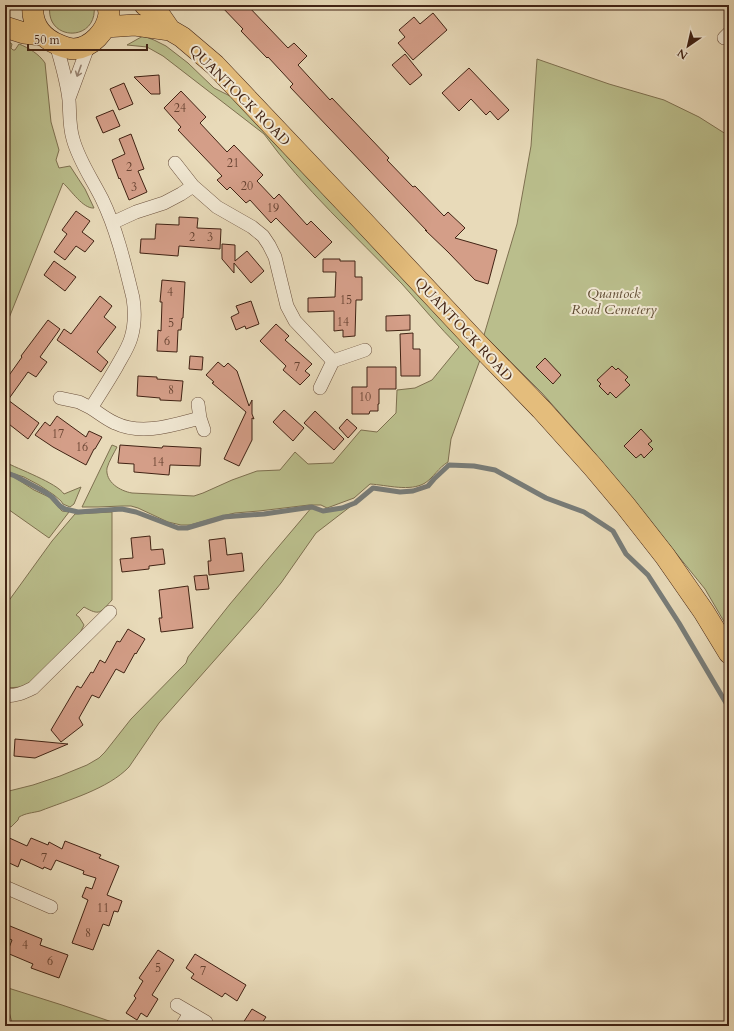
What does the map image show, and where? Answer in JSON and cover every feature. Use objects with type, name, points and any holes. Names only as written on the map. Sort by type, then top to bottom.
[{"type":"main road","points":[[33,5],[36,27],[49,39]]},
{"type":"main road","points":[[5,27],[49,39],[64,47],[73,49],[89,44],[100,34],[105,27],[109,14],[108,5]]},
{"type":"main road","name":"QUANTOCK ROAD","points":[[145,5],[161,17],[170,30]]},
{"type":"main road","name":"QUANTOCK ROAD","points":[[105,27],[134,25],[170,30],[182,37],[220,70],[473,339],[541,409],[611,488],[665,556],[704,612],[729,653]]},
{"type":"street","points":[[49,39],[62,64],[69,99],[72,139],[78,156],[102,200],[112,223],[134,298],[134,328],[131,339],[104,389],[91,408]]},
{"type":"street","points":[[69,99],[89,44]]},
{"type":"street","points":[[175,163],[193,186],[217,207],[252,227],[263,236],[269,244],[275,257],[287,306],[295,321],[333,361]]},
{"type":"street","points":[[112,223],[136,212],[164,203],[193,186]]},
{"type":"street","points":[[320,388],[333,361],[365,350]]},
{"type":"street","points":[[60,398],[79,402],[116,424],[135,429],[161,428],[200,418]]},
{"type":"street","points":[[198,404],[204,430]]},
{"type":"street","points":[[5,696],[23,693],[32,688],[110,612]]},
{"type":"street","points":[[5,887],[50,907]]},
{"type":"street","points":[[177,1004],[206,1022]]},
{"type":"street","points":[[182,1026],[190,1013]]},
{"type":"green space","points":[[50,5],[94,5],[93,17],[88,26],[81,31],[72,33],[63,31],[55,26],[50,17]]},
{"type":"green space","points":[[143,36],[166,46],[188,63],[214,88],[236,99],[480,360],[451,439],[448,462],[425,483],[419,486],[405,488],[370,484],[354,498],[327,508],[321,505],[309,505],[235,513],[190,525],[181,525],[168,522],[131,506],[82,507],[112,445],[117,447],[107,468],[108,478],[118,488],[132,493],[194,496],[257,471],[280,470],[295,452],[308,464],[333,463],[361,430],[377,432],[396,413],[397,390],[415,388],[432,380],[459,347],[402,284],[313,193],[279,154],[264,134],[163,56],[147,47],[127,45]]},
{"type":"green space","points":[[5,40],[12,44],[11,48],[13,50],[15,50],[19,44],[34,52],[45,63],[51,122],[59,150],[56,160],[59,168],[70,166],[85,189],[94,208],[90,208],[81,202],[63,183],[5,328]]},
{"type":"green space","name":"Quantock Road Cemetery","points":[[537,59],[609,84],[664,100],[699,117],[729,136],[729,630],[705,589],[588,445],[542,393],[484,335],[517,224],[531,146]]},
{"type":"green space","points":[[5,462],[54,485],[64,494],[81,487],[74,504],[70,507],[63,504],[54,495],[39,485],[24,477],[5,471]]},
{"type":"green space","points":[[5,474],[14,477],[34,490],[49,497],[62,511],[69,512],[49,538],[5,507]]},
{"type":"green space","points":[[355,503],[316,533],[281,583],[259,610],[159,723],[129,767],[110,782],[99,788],[40,811],[19,817],[11,827],[5,825],[5,792],[60,776],[87,765],[99,758],[131,719],[186,663],[188,657],[230,604],[312,507],[323,511],[332,510]]},
{"type":"green space","points":[[112,512],[112,600],[100,612],[93,612],[84,607],[76,615],[84,625],[80,633],[27,685],[22,687],[5,688],[5,606],[52,541],[75,514]]},
{"type":"green space","points":[[5,987],[124,1026],[13,1026],[5,998]]},
{"type":"building","points":[[220,5],[247,5],[288,48],[294,43],[307,56],[298,65],[330,100],[332,98],[389,158],[387,160],[413,187],[415,186],[444,216],[448,212],[465,228],[455,238],[497,250],[488,284],[475,280],[425,230],[427,231],[290,87],[293,84],[241,31],[243,29]]},
{"type":"building","points":[[433,13],[447,30],[413,60],[398,43],[405,37],[399,30],[414,17],[420,24]]},
{"type":"building","points":[[405,54],[422,75],[410,85],[392,65]]},
{"type":"building","points":[[469,68],[509,110],[498,120],[490,111],[486,115],[471,99],[459,111],[442,93]]},
{"type":"building","points":[[159,75],[160,94],[151,94],[134,77]]},
{"type":"building","points":[[124,83],[133,104],[119,110],[110,89]]},
{"type":"building","points":[[181,91],[206,117],[200,123],[227,152],[234,145],[263,175],[257,181],[274,199],[279,194],[307,225],[311,221],[332,242],[315,258],[276,218],[271,223],[250,200],[246,203],[230,187],[227,190],[217,180],[222,176],[178,130],[181,127],[164,108]]},
{"type":"building","points":[[113,110],[120,126],[103,133],[96,117]]},
{"type":"building","points":[[131,134],[144,169],[138,171],[147,192],[129,200],[112,160],[125,154],[119,139]]},
{"type":"building","points":[[76,211],[90,221],[82,232],[94,241],[85,252],[76,246],[65,260],[54,252],[67,234],[62,230]]},
{"type":"building","points":[[179,217],[198,218],[197,228],[221,229],[220,249],[179,246],[178,256],[140,253],[141,239],[155,239],[156,224],[179,225]]},
{"type":"building","points":[[222,244],[235,245],[235,261],[247,251],[264,271],[251,283],[234,263],[234,273],[222,259]]},
{"type":"building","points":[[323,259],[355,261],[355,277],[362,277],[362,300],[356,300],[355,336],[343,337],[343,330],[334,331],[334,311],[308,312],[308,298],[335,297],[336,272],[323,272]]},
{"type":"building","points":[[54,261],[76,277],[65,291],[44,275]]},
{"type":"building","points":[[162,280],[185,282],[183,318],[181,330],[178,330],[177,352],[157,351],[158,330],[161,331],[162,302],[160,302]]},
{"type":"building","points":[[100,296],[112,306],[104,317],[116,327],[97,352],[108,362],[101,372],[57,340],[64,329],[71,334]]},
{"type":"building","points":[[251,301],[259,324],[246,329],[245,326],[236,330],[231,317],[239,313],[236,306]]},
{"type":"building","points":[[410,315],[410,330],[386,331],[386,316]]},
{"type":"building","points":[[48,320],[60,329],[40,357],[47,362],[36,377],[28,372],[8,400],[39,423],[28,439],[5,421],[5,381],[22,357],[21,356]]},
{"type":"building","points":[[276,324],[289,336],[285,340],[312,364],[305,371],[310,375],[300,385],[283,370],[286,366],[260,341]]},
{"type":"building","points":[[413,333],[413,349],[420,349],[420,376],[401,376],[400,334]]},
{"type":"building","points":[[190,356],[203,357],[202,370],[189,369]]},
{"type":"building","points":[[545,358],[561,375],[553,384],[536,367]]},
{"type":"building","points":[[218,362],[224,367],[228,363],[237,371],[249,406],[252,400],[252,414],[254,419],[252,418],[252,440],[239,466],[224,459],[246,412],[212,383],[214,382],[206,375]]},
{"type":"building","points":[[612,366],[616,370],[618,368],[628,377],[625,380],[630,385],[616,398],[610,392],[608,395],[599,386],[601,384],[597,380]]},
{"type":"building","points":[[367,367],[396,367],[396,389],[379,389],[378,411],[370,411],[369,414],[352,414],[352,387],[367,387]]},
{"type":"building","points":[[138,376],[183,381],[181,401],[160,400],[160,398],[137,396]]},
{"type":"building","points":[[284,410],[304,428],[293,441],[273,422]]},
{"type":"building","points":[[315,411],[344,439],[334,450],[304,423]]},
{"type":"building","points":[[57,416],[86,437],[89,431],[102,437],[86,465],[53,447],[35,435],[45,422],[50,426]]},
{"type":"building","points":[[347,419],[357,428],[348,438],[339,428]]},
{"type":"building","points":[[641,429],[652,441],[648,444],[653,449],[644,458],[641,454],[636,458],[624,446]]},
{"type":"building","points":[[120,445],[162,448],[163,446],[201,448],[200,466],[170,465],[169,475],[134,472],[134,464],[118,463]]},
{"type":"building","points":[[150,536],[151,550],[163,549],[165,564],[149,566],[149,569],[122,572],[120,559],[133,558],[131,538]]},
{"type":"building","points":[[225,538],[227,555],[242,553],[244,571],[209,575],[208,561],[211,561],[209,540]]},
{"type":"building","points":[[207,575],[209,589],[196,590],[194,576]]},
{"type":"building","points":[[188,586],[193,628],[161,632],[159,618],[162,618],[159,590]]},
{"type":"building","points":[[128,629],[145,639],[124,673],[116,669],[99,698],[92,695],[79,718],[83,725],[61,742],[51,730],[77,686],[81,688],[91,672],[93,673],[100,660],[105,663],[117,641],[120,642]]},
{"type":"building","points":[[15,739],[68,744],[35,758],[14,756]]},
{"type":"building","points":[[5,836],[27,846],[31,838],[48,845],[49,842],[62,849],[65,841],[101,855],[99,858],[119,866],[107,895],[122,901],[118,912],[114,911],[109,926],[103,924],[93,950],[72,943],[88,900],[82,897],[86,887],[92,889],[96,878],[83,874],[84,871],[56,860],[51,870],[44,867],[43,869],[21,859],[18,867],[5,861]]},
{"type":"building","points":[[5,924],[42,939],[40,945],[68,955],[59,978],[31,968],[33,964],[7,953],[12,940],[5,937]]},
{"type":"building","points":[[158,950],[174,960],[152,995],[158,999],[147,1017],[141,1013],[137,1020],[126,1013],[136,998],[134,996],[143,981],[139,978]]},
{"type":"building","points":[[195,954],[246,985],[237,1001],[225,993],[222,997],[191,978],[194,974],[186,968]]},
{"type":"building","points":[[252,1009],[266,1017],[260,1026],[241,1026]]},
{"type":"waterway","points":[[5,472],[45,492],[65,509],[78,512],[122,509],[136,512],[178,528],[187,528],[224,517],[264,514],[312,507],[323,511],[342,508],[355,503],[373,488],[400,492],[413,491],[428,486],[449,465],[474,466],[495,470],[546,498],[584,512],[613,531],[626,554],[648,575],[679,623],[729,708]]}]
